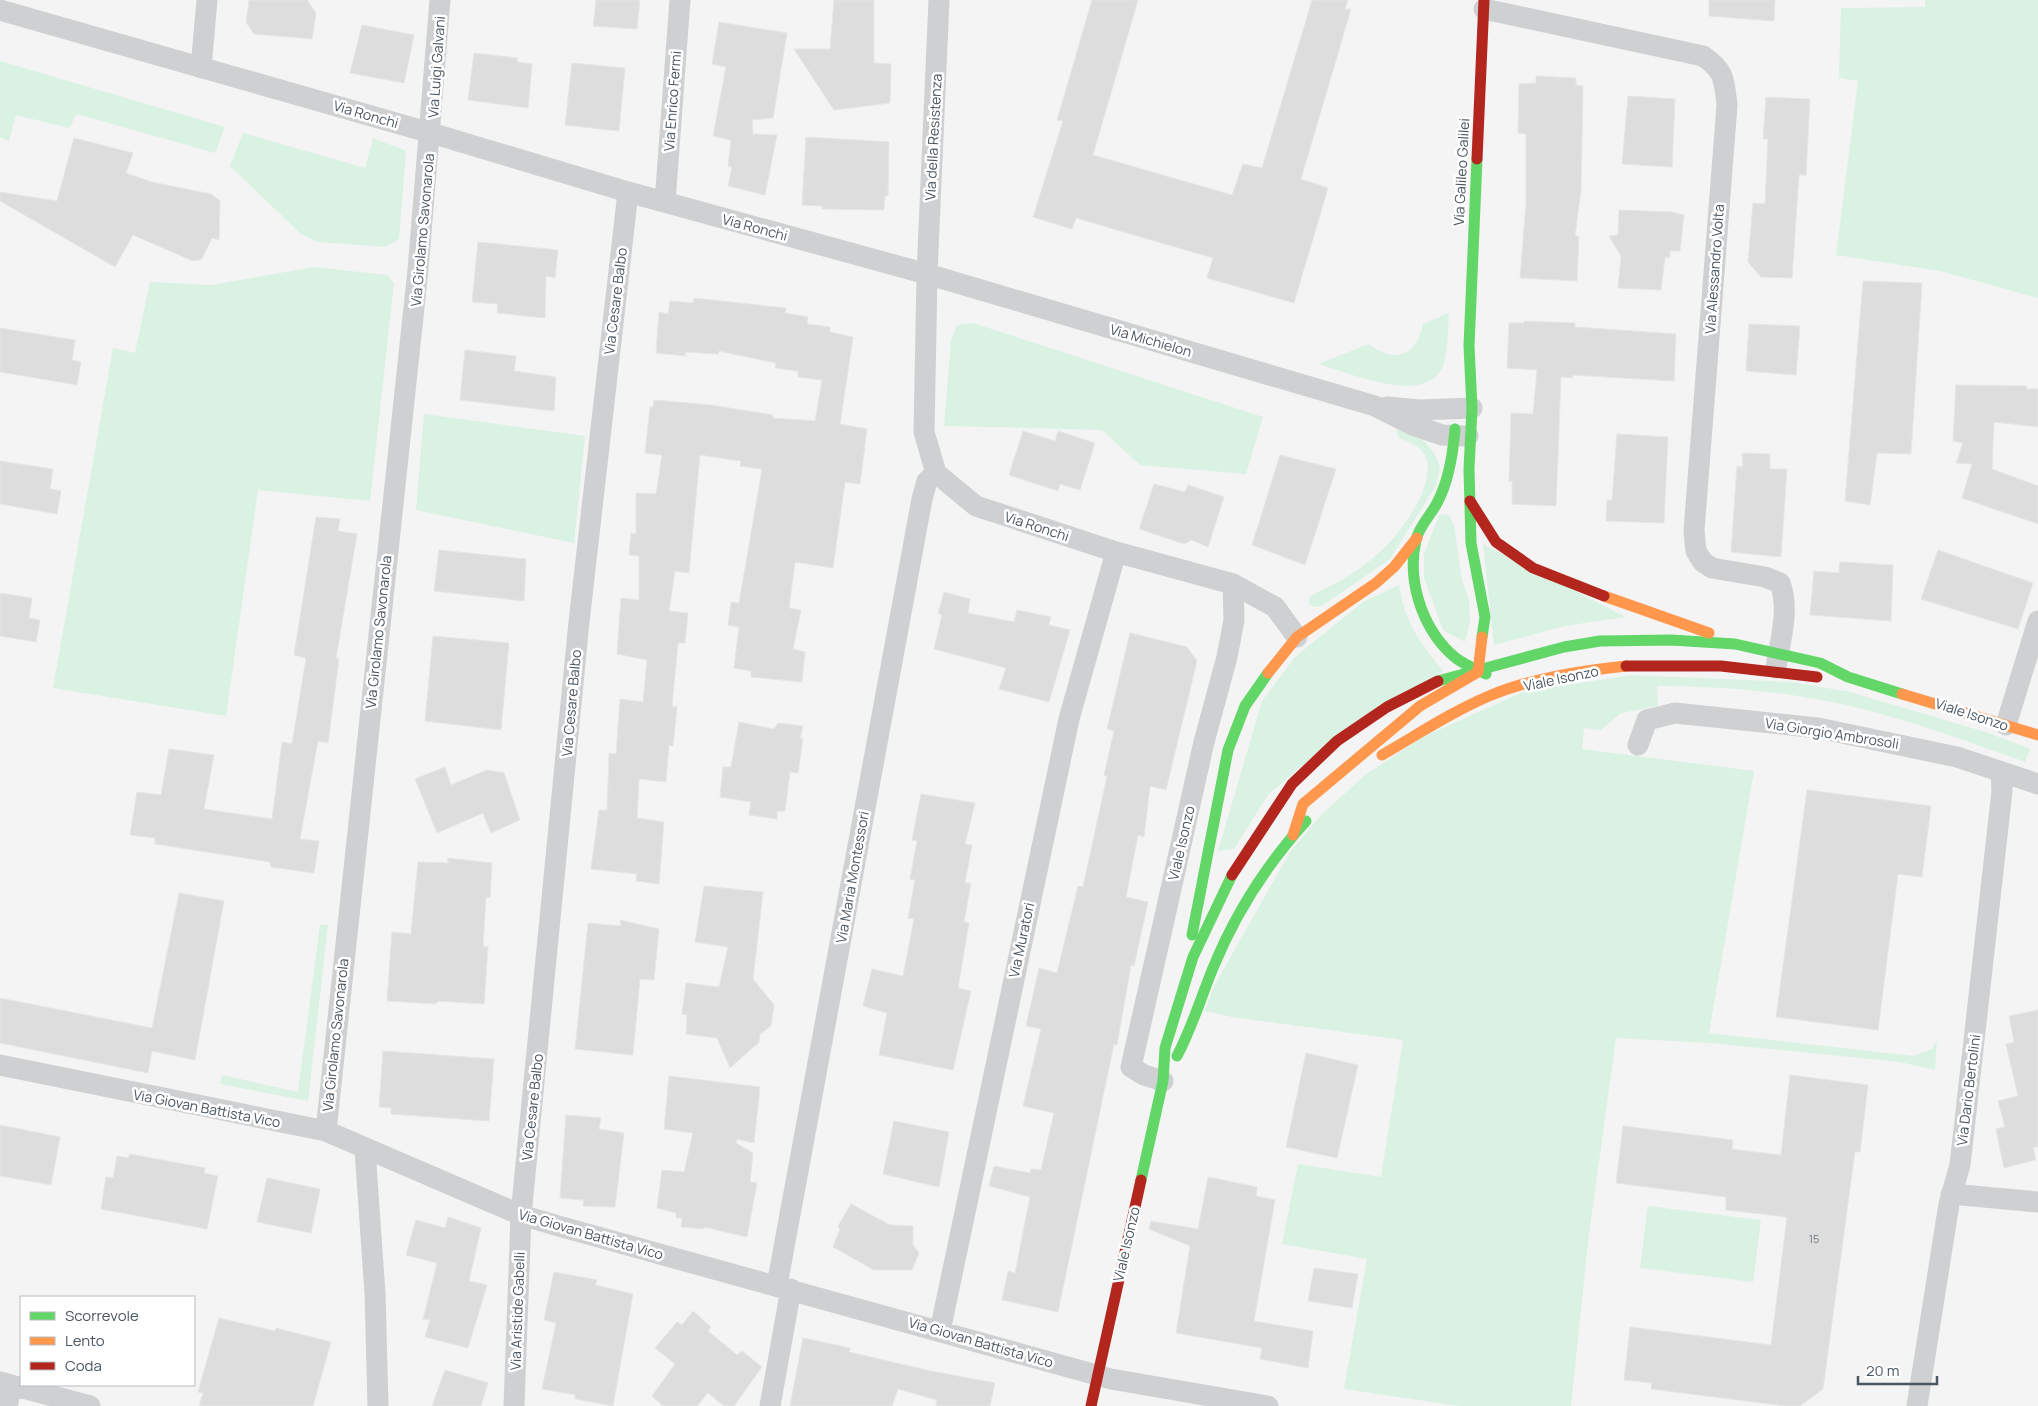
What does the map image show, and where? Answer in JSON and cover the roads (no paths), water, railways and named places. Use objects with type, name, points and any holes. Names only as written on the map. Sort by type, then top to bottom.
[{"type":"main road","name":"Via Galileo Galilei","points":[[1478,672],[1485,617],[1471,543],[1469,500],[1462,436],[1461,400],[1469,346],[1484,4]]},
{"type":"main road","name":"Via Galileo Galilei","points":[[1461,400],[1469,346]]},
{"type":"main road","name":"Via Galileo Galilei","points":[[1456,659],[1443,646],[1434,633],[1417,600],[1413,576],[1417,538],[1438,502],[1462,436]]},
{"type":"main road","name":"Viale Isonzo","points":[[1469,500],[1496,542],[1533,568],[1654,615],[1696,627],[1816,677],[1848,677]]},
{"type":"main road","name":"Viale Isonzo","points":[[1193,957],[1192,931],[1228,750],[1245,706],[1275,663],[1298,637],[1376,583],[1394,567],[1417,538]]},
{"type":"main road","name":"Viale Isonzo","points":[[1091,1406],[1162,1082],[1165,1048],[1193,957],[1232,876],[1292,784],[1337,741],[1387,707],[1442,679],[1478,672],[1511,660],[1600,640],[1671,640],[1736,644]]},
{"type":"main road","name":"Viale Isonzo","points":[[1608,656],[1635,665]]},
{"type":"main road","name":"Viale Isonzo","points":[[1456,659],[1478,672],[1496,677],[1506,675]]},
{"type":"main road","name":"Viale Isonzo","points":[[1339,789],[1376,758],[1450,715],[1488,696],[1535,681],[1592,670],[1635,665],[1721,666],[1777,662],[1820,663],[1848,677],[2038,735]]},
{"type":"main road","name":"Viale Isonzo","points":[[1293,835],[1302,804],[1420,706],[1478,672]]},
{"type":"main road","name":"Viale Isonzo","points":[[1162,1082],[1182,1048],[1218,956],[1241,912],[1293,835],[1313,815]]},
{"type":"street","points":[[200,68],[208,0]]},
{"type":"street","name":"Via Luigi Galvani","points":[[431,133],[440,0]]},
{"type":"street","name":"Via Enrico Fermi","points":[[665,202],[680,0]]},
{"type":"street","name":"Via della Resistenza","points":[[927,274],[939,0]]},
{"type":"street","name":"Via Alessandro Volta","points":[[1484,4],[1703,56],[1717,65],[1724,80],[1727,105],[1694,531],[1696,551],[1703,562],[1712,568],[1765,577],[1780,583],[1785,596],[1777,662]]},
{"type":"street","name":"Via Ronchi","points":[[0,10],[431,133],[628,192],[927,274]]},
{"type":"street","name":"Via Girolamo Savonarola","points":[[326,1132],[431,133]]},
{"type":"street","name":"Via Cesare Balbo","points":[[521,1215],[579,622],[628,192]]},
{"type":"street","points":[[927,274],[924,432],[936,473]]},
{"type":"street","name":"Via Michielon","points":[[927,274],[1374,406],[1413,425],[1462,436]]},
{"type":"street","name":"Via Michielon","points":[[1374,406],[1420,410],[1461,400]]},
{"type":"street","name":"Via Ronchi","points":[[936,473],[976,506],[1116,552],[1233,584],[1276,607],[1298,637]]},
{"type":"street","name":"Via Maria Montessori","points":[[770,1406],[784,1287],[922,499],[927,481],[936,473]]},
{"type":"street","name":"Via Muratori","points":[[940,1331],[1069,719],[1116,552]]},
{"type":"street","name":"Viale Isonzo","points":[[1162,1082],[1144,1075],[1131,1066],[1204,742],[1227,656],[1234,620],[1233,584]]},
{"type":"street","points":[[2006,725],[2038,622]]},
{"type":"street","name":"Via Giorgio Ambrosoli","points":[[1638,745],[1648,720],[1675,713],[1818,728],[1957,757],[2038,784]]},
{"type":"street","name":"Via Dario Bertolini","points":[[1917,1406],[1951,1194],[1961,1156],[2001,801],[2001,772]]},
{"type":"street","name":"Via Giovan Battista Vico","points":[[0,1065],[326,1132],[521,1215],[1098,1376],[1268,1406]]},
{"type":"street","points":[[365,1150],[375,1293],[378,1406]]},
{"type":"street","points":[[1951,1194],[2038,1202]]},
{"type":"street","name":"Via Aristide Gabelli","points":[[514,1406],[521,1215]]},
{"type":"street","points":[[7,1406],[6,1384],[90,1406]]}]
